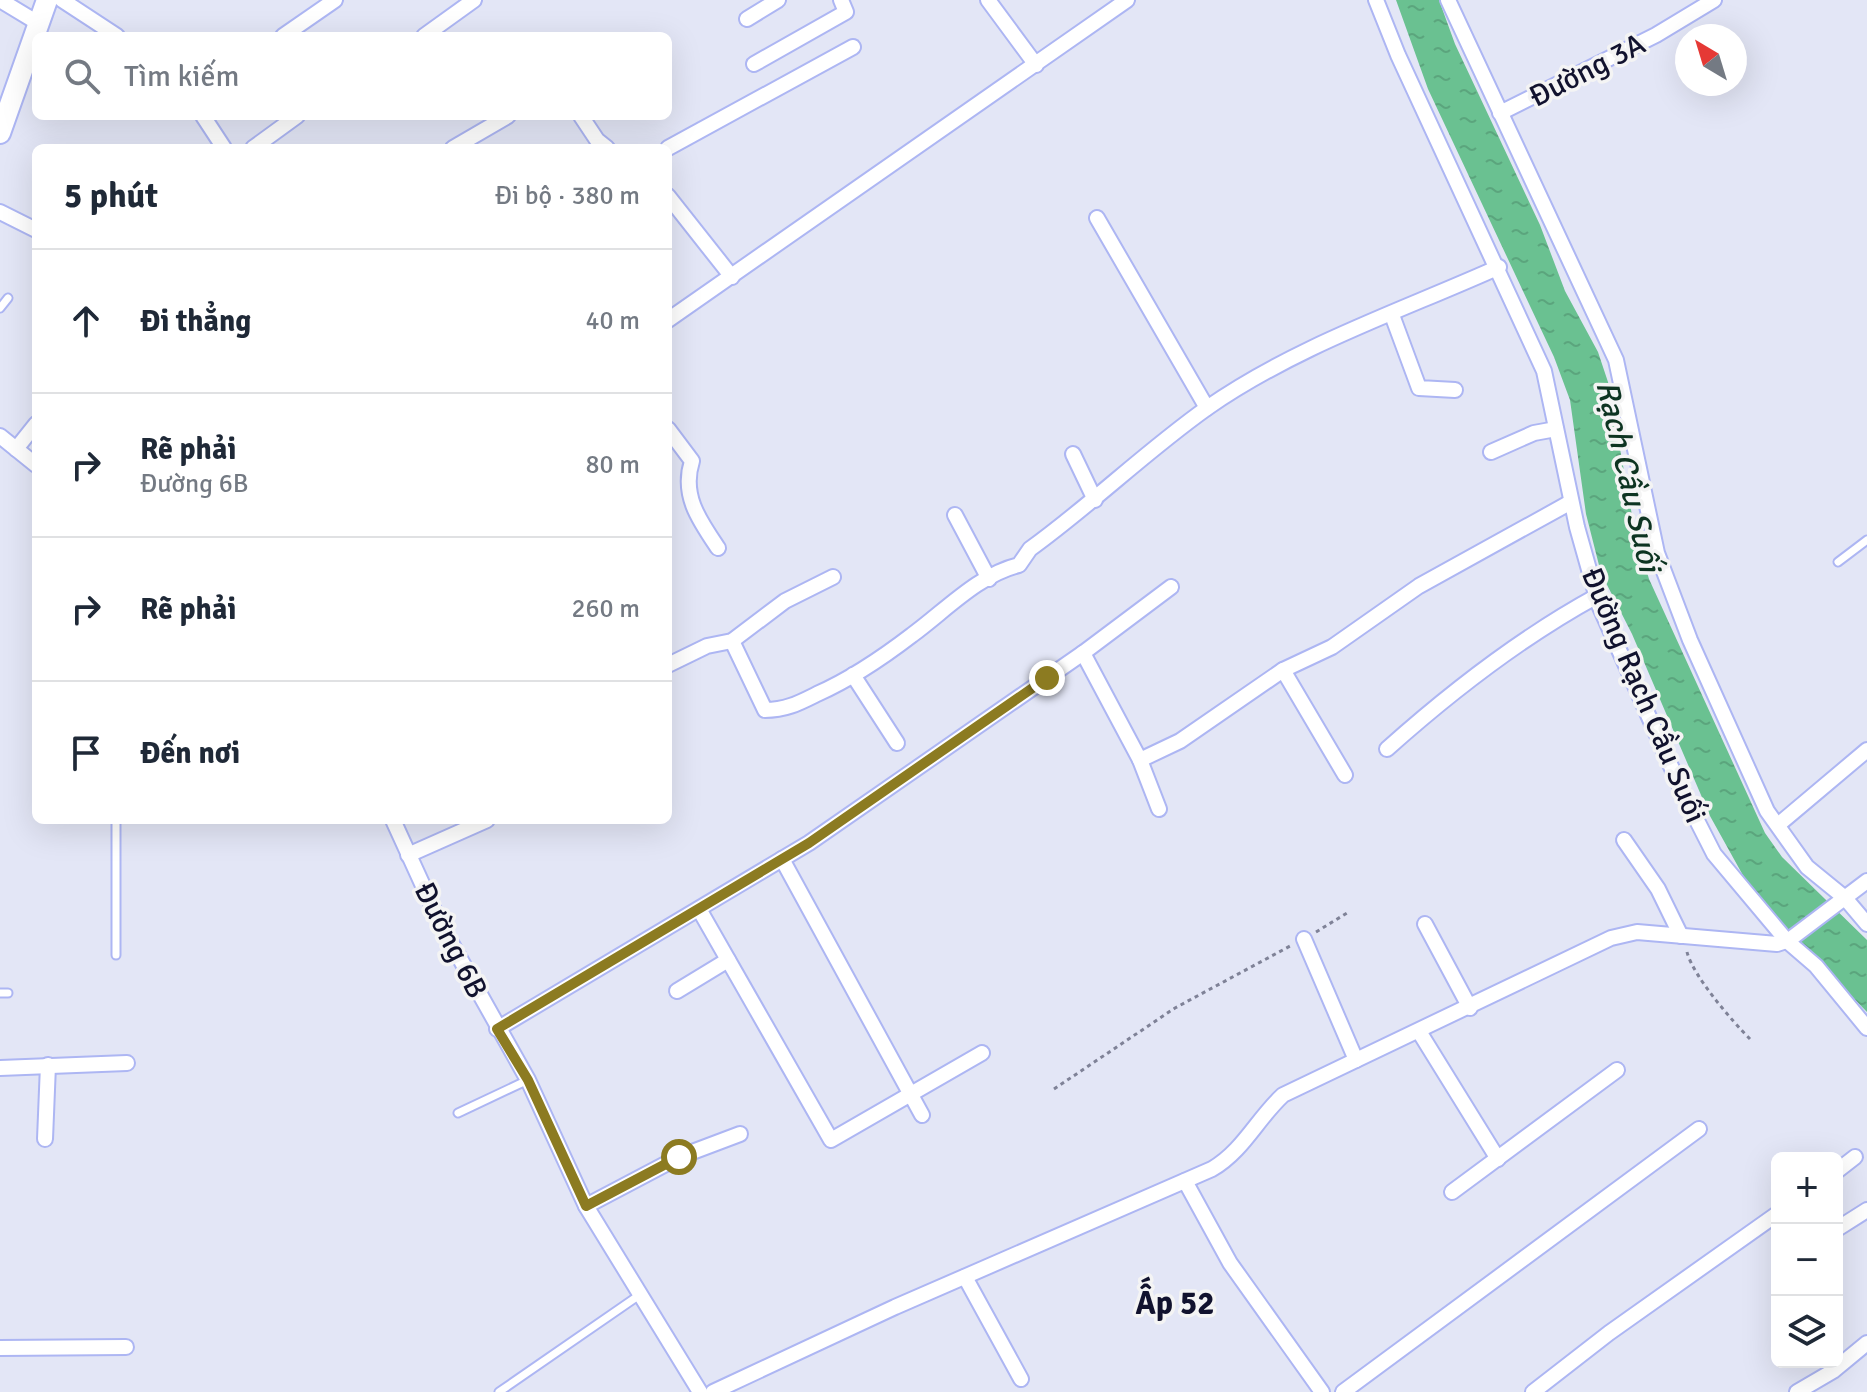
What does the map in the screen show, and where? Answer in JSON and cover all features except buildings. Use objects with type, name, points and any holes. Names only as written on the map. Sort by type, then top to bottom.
[{"type":"main road","points":[[35,32],[47,0]]},
{"type":"main road","points":[[0,133],[32,40]]},
{"type":"street","points":[[0,0],[38,23]]},
{"type":"street","points":[[62,0],[111,32]]},
{"type":"street","points":[[289,32],[335,0]]},
{"type":"street","points":[[430,32],[474,0]]},
{"type":"street","points":[[747,19],[778,0]]},
{"type":"street","points":[[754,64],[846,12],[841,0]]},
{"type":"street","points":[[988,0],[1036,65]]},
{"type":"street","points":[[672,317],[1127,0]]},
{"type":"street","points":[[732,641],[765,710],[784,710],[853,675],[989,579],[1019,565],[1030,549],[1207,408],[1254,379],[1362,324],[1392,315],[1499,267],[1398,55],[1376,0]]},
{"type":"street","points":[[1448,0],[1611,347],[1657,553],[1672,595],[1767,811],[1807,867],[1867,924]]},
{"type":"street","name":"Đường 3A","points":[[1500,113],[1656,35],[1714,0]]},
{"type":"street","points":[[672,146],[853,47]]},
{"type":"street","points":[[206,120],[221,144]]},
{"type":"street","points":[[258,144],[292,120]]},
{"type":"street","points":[[460,144],[501,120]]},
{"type":"street","points":[[584,120],[604,144]]},
{"type":"street","points":[[672,201],[732,277]]},
{"type":"street","points":[[0,212],[32,228]]},
{"type":"street","points":[[1097,218],[1207,408]]},
{"type":"street","name":"Đường Rạch Cầu Suối","points":[[1499,267],[1522,328],[1544,371],[1571,502],[1597,596],[1659,743],[1714,854],[1788,941],[1816,966],[1867,1028]]},
{"type":"street","points":[[1392,315],[1419,388],[1455,390]]},
{"type":"street","points":[[16,449],[32,429]]},
{"type":"street","points":[[1491,452],[1534,433],[1556,429]]},
{"type":"street","points":[[672,434],[692,461],[687,490],[701,524],[718,548]]},
{"type":"street","points":[[0,436],[32,462]]},
{"type":"street","points":[[1073,454],[1095,500]]},
{"type":"street","points":[[1140,760],[1180,741],[1283,670],[1332,647],[1419,586],[1571,502]]},
{"type":"street","points":[[955,515],[989,579]]},
{"type":"street","points":[[672,663],[707,646],[732,641],[785,601],[833,577]]},
{"type":"street","points":[[497,1029],[782,859],[1083,653],[1171,587]]},
{"type":"street","points":[[1387,749],[1493,661],[1539,629],[1597,596]]},
{"type":"street","points":[[1083,653],[1140,760],[1159,809]]},
{"type":"street","points":[[1283,670],[1345,775]]},
{"type":"street","points":[[853,675],[897,743]]},
{"type":"street","points":[[1778,825],[1867,750]]},
{"type":"street","name":"Đường 6B","points":[[395,824],[440,923],[528,1080],[586,1206],[638,1296],[700,1392]]},
{"type":"street","points":[[408,855],[478,824]]},
{"type":"street","points":[[1624,840],[1658,889],[1685,936]]},
{"type":"street","points":[[782,859],[922,1115]]},
{"type":"street","points":[[713,1392],[1225,1161],[1283,1095],[1420,1033],[1611,938],[1637,932],[1761,945],[1788,941],[1867,881]]},
{"type":"street","points":[[699,909],[831,1140],[982,1053]]},
{"type":"street","points":[[1425,924],[1470,1008]]},
{"type":"street","points":[[1304,939],[1356,1060]]},
{"type":"street","points":[[677,991],[728,960]]},
{"type":"street","points":[[1420,1033],[1498,1159]]},
{"type":"street","points":[[0,1068],[127,1063]]},
{"type":"street","points":[[45,1139],[48,1065]]},
{"type":"street","points":[[1452,1192],[1617,1070]]},
{"type":"street","points":[[1343,1392],[1699,1129]]},
{"type":"street","points":[[586,1206],[679,1157],[740,1134]]},
{"type":"street","points":[[1843,1166],[1855,1157]]},
{"type":"street","points":[[1185,1181],[1230,1263],[1322,1392]]},
{"type":"street","points":[[1843,1225],[1867,1210]]},
{"type":"street","points":[[1533,1392],[1609,1333],[1771,1218]]},
{"type":"street","points":[[965,1277],[1021,1379]]},
{"type":"street","points":[[1797,1392],[1833,1371],[1867,1343]]},
{"type":"street","points":[[0,1348],[126,1347]]},
{"type":"lane","points":[[0,308],[8,298]]},
{"type":"lane","points":[[1838,562],[1867,540]]},
{"type":"lane","points":[[116,824],[116,955]]},
{"type":"lane","points":[[458,1113],[528,1080]]},
{"type":"lane","points":[[499,1392],[638,1296]]},
{"type":"path","points":[[1054,1089],[1175,1008],[1347,913]]},
{"type":"path","points":[[1685,936],[1687,955],[1694,969],[1730,1020],[1751,1040]]},
{"type":"water","points":[[1396,0],[1439,0],[1455,44],[1540,225],[1565,291],[1598,352],[1608,382],[1635,532],[1649,579],[1765,833],[1782,857],[1867,940],[1867,1012],[1783,927],[1745,879],[1710,816],[1632,634],[1601,573],[1586,514],[1570,400],[1554,357],[1428,89]]},
{"type":"district","name":"Ấp 52","points":[[1175,1303]]},
{"type":"route","points":[[679,1157],[586,1206],[528,1080],[497,1029],[809,843],[1047,678]]},
{"type":"water label","name":"Rạch Cầu Suối","points":[[1629,476]]}]
